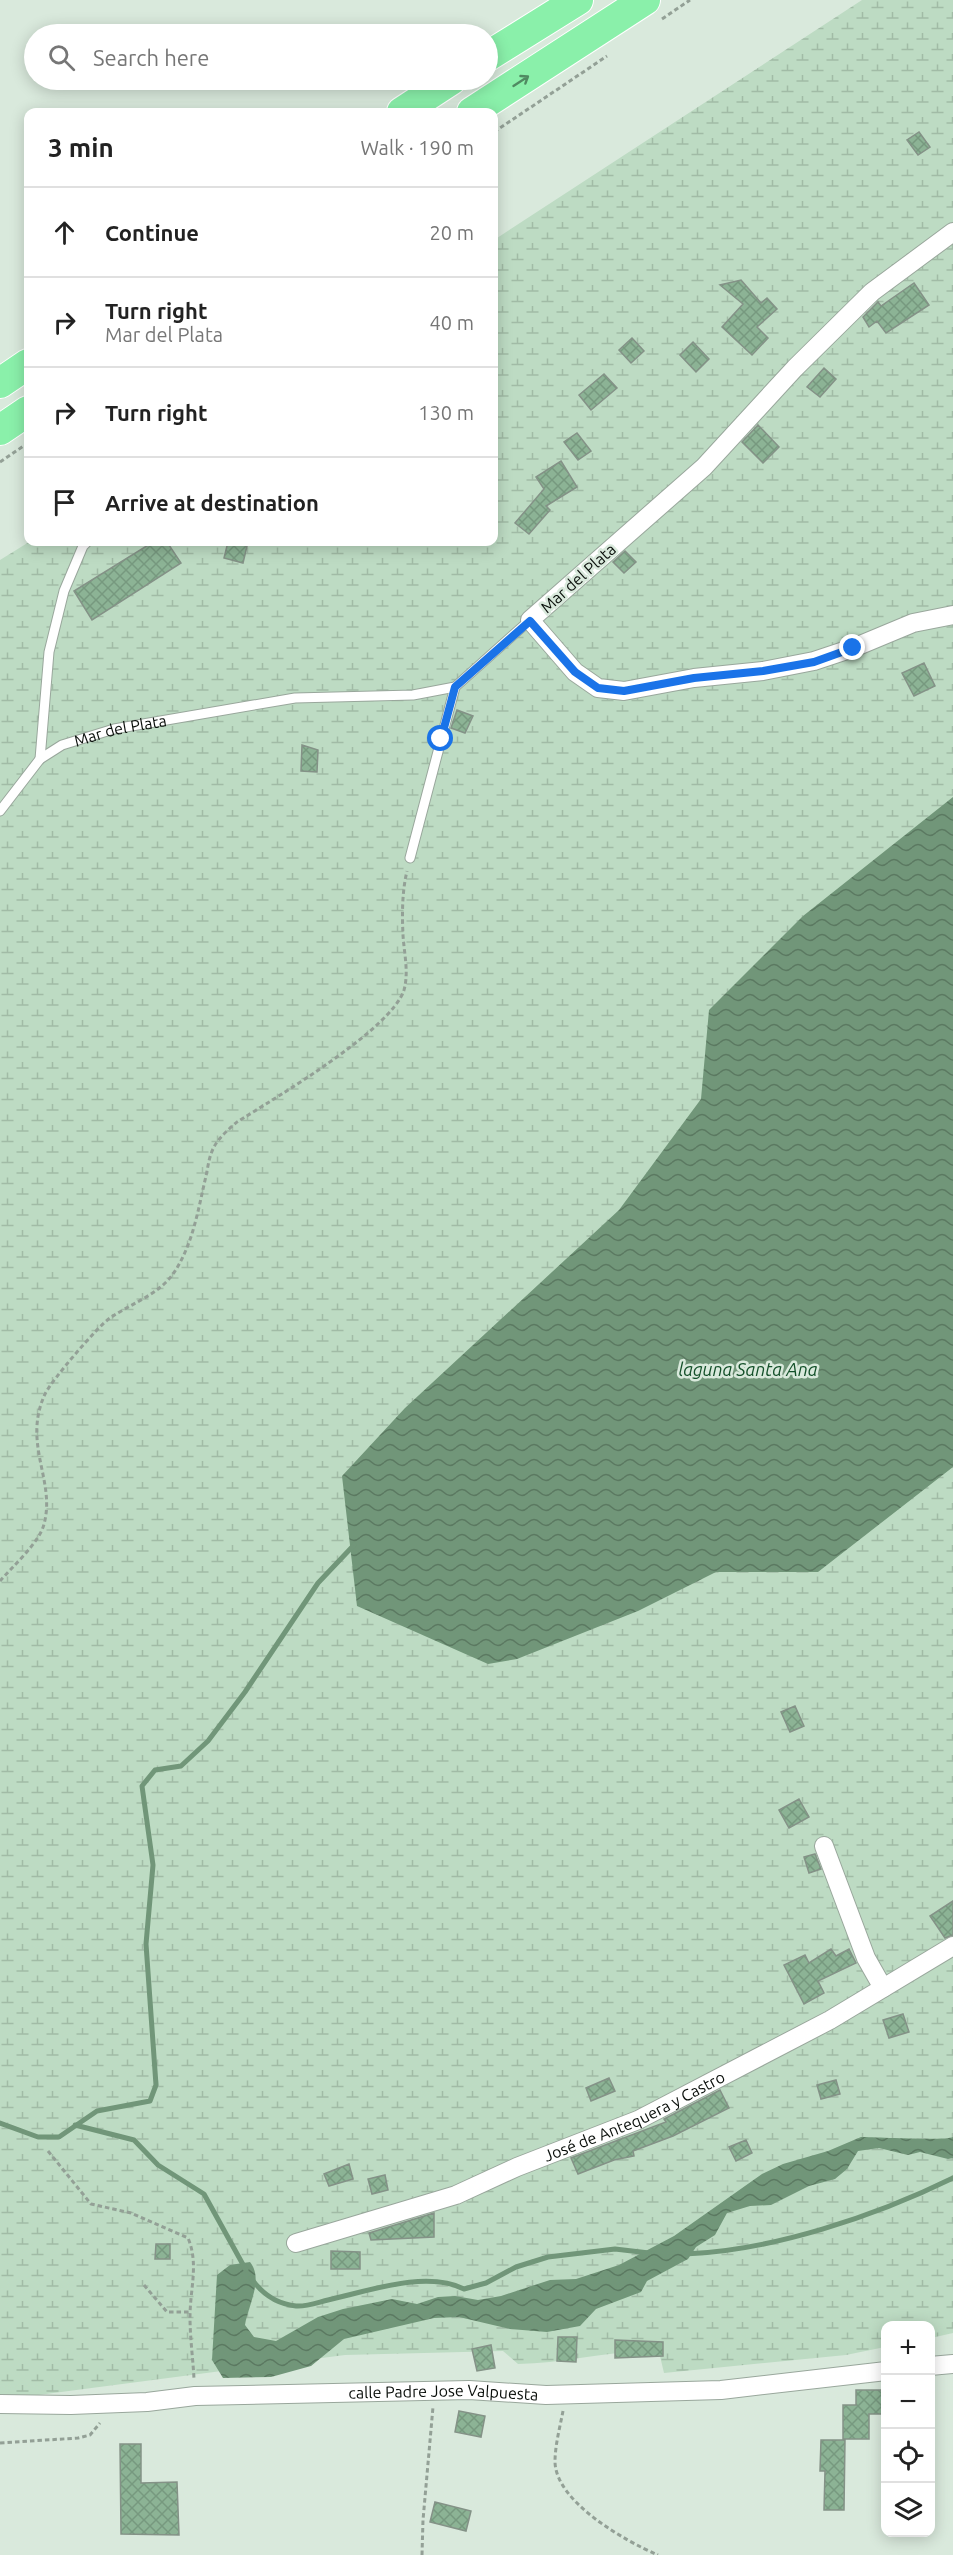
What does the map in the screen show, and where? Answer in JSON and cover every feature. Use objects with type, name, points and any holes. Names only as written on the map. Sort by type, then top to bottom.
[{"type":"highway","points":[[498,50],[578,0]]},
{"type":"highway","points":[[479,108],[653,10]]},
{"type":"highway","points":[[408,108],[436,90]]},
{"type":"highway","points":[[0,383],[24,367]]},
{"type":"highway","points":[[0,430],[24,414]]},
{"type":"street","name":"Mar del Plata","points":[[530,621],[704,467],[795,368],[872,292],[953,232]]},
{"type":"street","points":[[530,621],[575,672],[598,688],[624,691],[694,678],[763,671],[814,662],[913,623],[953,615]]},
{"type":"street","points":[[824,1846],[866,1958],[883,1988]]},
{"type":"street","name":"José de Antequera y Castro","points":[[296,2243],[456,2195],[517,2167],[638,2120],[830,2020],[953,1946]]},
{"type":"street","points":[[935,2366],[953,2364]]},
{"type":"street","name":"calle Padre Jose Valpuesta","points":[[0,2404],[118,2403],[195,2396],[469,2390],[567,2394],[720,2390],[881,2371]]},
{"type":"lane","points":[[40,759],[52,636],[64,591],[82,546]]},
{"type":"lane","name":"Mar del Plata","points":[[0,811],[40,759],[62,745],[114,729],[296,698],[413,695],[455,687],[530,621]]},
{"type":"lane","points":[[410,858],[455,687]]},
{"type":"path","points":[[653,10],[690,0]]},
{"type":"path","points":[[498,129],[612,53]]},
{"type":"path","points":[[0,462],[24,446]]},
{"type":"path","points":[[0,1581],[38,1536],[44,1524],[46,1499],[36,1439],[38,1415],[46,1393],[108,1319],[156,1291],[171,1277],[183,1260],[193,1233],[213,1149],[223,1134],[237,1122],[342,1053],[390,1011],[404,991],[406,970],[403,887],[410,858]]},
{"type":"path","points":[[48,2151],[91,2204],[131,2213],[188,2238],[194,2251],[195,2265],[190,2289],[195,2396]]},
{"type":"path","points":[[144,2285],[167,2312],[190,2312]]},
{"type":"path","points":[[422,2555],[434,2392]]},
{"type":"path","points":[[567,2394],[555,2463],[566,2493],[601,2523],[658,2555]]},
{"type":"path","points":[[0,2444],[78,2438],[90,2434],[118,2403]]},
{"type":"green space","points":[[862,0],[953,0],[953,2333],[935,2337],[935,2321],[881,2321],[881,2348],[846,2355],[664,2373],[659,2352],[623,2353],[518,2364],[503,2351],[345,2355],[0,2400],[0,560],[24,545],[498,546],[498,237]]},
{"type":"water","name":"laguna Santa Ana","points":[[953,797],[953,1467],[818,1572],[716,1572],[638,1611],[517,1659],[488,1664],[357,1606],[342,1476],[405,1408],[619,1210],[701,1099],[709,1010],[803,916]]},
{"type":"water","points":[[861,2137],[924,2139],[953,2137],[953,2158],[948,2159],[920,2152],[908,2155],[879,2148],[858,2151],[847,2169],[835,2179],[809,2186],[771,2205],[750,2206],[727,2213],[715,2235],[696,2247],[688,2259],[647,2281],[641,2292],[596,2309],[580,2326],[547,2332],[510,2329],[459,2317],[434,2318],[344,2339],[311,2366],[271,2377],[223,2378],[212,2360],[217,2275],[230,2265],[250,2262],[256,2276],[245,2325],[254,2337],[276,2341],[318,2317],[343,2309],[392,2299],[417,2304],[438,2297],[455,2296],[478,2300],[501,2296],[550,2280],[576,2279],[619,2265],[674,2236],[762,2174],[783,2164],[828,2151]]},
{"type":"building","points":[[919,132],[930,147],[918,155],[907,140]]},
{"type":"building","points":[[741,280],[761,303],[767,298],[777,309],[757,327],[768,338],[752,355],[722,327],[743,304],[720,285]]},
{"type":"building","points":[[914,283],[929,305],[886,333],[877,321],[869,327],[863,317],[878,302],[881,306]]},
{"type":"building","points":[[632,338],[644,351],[631,363],[619,350]]},
{"type":"building","points":[[693,342],[709,359],[696,372],[680,355]]},
{"type":"building","points":[[824,368],[836,379],[820,397],[807,387]]},
{"type":"building","points":[[604,374],[617,388],[591,410],[579,395]]},
{"type":"building","points":[[758,425],[779,447],[763,463],[742,442]]},
{"type":"building","points":[[577,433],[591,451],[578,460],[564,442]]},
{"type":"building","points":[[561,461],[577,487],[546,506],[550,510],[529,534],[515,523],[544,489],[536,477]]},
{"type":"building","points":[[147,546],[170,546],[181,563],[92,620],[74,591]]},
{"type":"building","points":[[227,546],[247,546],[243,563],[224,558]]},
{"type":"building","points":[[625,551],[636,562],[624,573],[613,562]]},
{"type":"building","points":[[924,663],[935,686],[914,696],[902,673]]},
{"type":"building","points":[[457,710],[473,716],[465,733],[451,728]]},
{"type":"building","points":[[302,745],[318,750],[317,772],[301,771]]},
{"type":"building","points":[[795,1706],[804,1726],[790,1732],[781,1712]]},
{"type":"building","points":[[799,1799],[809,1817],[789,1828],[779,1810]]},
{"type":"building","points":[[815,1854],[821,1869],[809,1873],[804,1857]]},
{"type":"building","points":[[953,1901],[953,1935],[945,1938],[930,1916]]},
{"type":"building","points":[[831,1949],[836,1956],[849,1949],[856,1963],[818,1981],[824,1993],[804,2004],[784,1965],[805,1955],[809,1963]]},
{"type":"building","points":[[903,2014],[909,2032],[889,2038],[883,2020]]},
{"type":"building","points":[[609,2078],[615,2091],[591,2101],[586,2088]]},
{"type":"building","points":[[836,2080],[840,2094],[821,2099],[817,2085]]},
{"type":"building","points":[[720,2090],[729,2108],[673,2136],[633,2151],[634,2156],[614,2160],[578,2174],[571,2158],[666,2122],[664,2119]]},
{"type":"building","points":[[746,2140],[752,2153],[736,2161],[729,2147]]},
{"type":"building","points":[[349,2164],[353,2179],[329,2186],[324,2174]]},
{"type":"building","points":[[385,2175],[388,2190],[372,2194],[368,2179]]},
{"type":"building","points":[[434,2213],[434,2237],[371,2240],[369,2233]]},
{"type":"building","points":[[156,2244],[170,2244],[170,2259],[155,2259]]},
{"type":"building","points":[[331,2251],[360,2252],[360,2269],[331,2269]]},
{"type":"building","points":[[558,2337],[577,2337],[576,2362],[557,2361]]},
{"type":"building","points":[[615,2340],[663,2342],[663,2356],[615,2358]]},
{"type":"building","points":[[491,2345],[495,2368],[477,2371],[472,2349]]},
{"type":"building","points":[[856,2390],[881,2390],[881,2414],[869,2414],[869,2439],[843,2439],[843,2405],[856,2405]]},
{"type":"building","points":[[459,2411],[485,2416],[481,2437],[455,2432]]},
{"type":"building","points":[[821,2440],[845,2440],[844,2510],[824,2510],[825,2471],[820,2471]]},
{"type":"building","points":[[120,2444],[141,2444],[141,2483],[177,2482],[179,2535],[121,2534]]},
{"type":"building","points":[[435,2502],[471,2511],[466,2531],[430,2522]]},
{"type":"waterway","points":[[0,2123],[38,2137],[59,2137],[97,2111],[150,2101],[156,2085],[146,1944],[153,1865],[142,1786],[155,1770],[181,1766],[208,1741],[245,1692],[318,1583],[354,1545]]},
{"type":"waterway","points":[[75,2125],[134,2140],[158,2165],[204,2194],[246,2270]]},
{"type":"waterway","points":[[685,2254],[718,2251],[787,2239],[857,2218],[953,2178]]},
{"type":"waterway","points":[[251,2278],[270,2297],[282,2303],[300,2306],[415,2282],[432,2281],[464,2289],[486,2283],[516,2267],[548,2257],[615,2249],[649,2253]]},
{"type":"route","points":[[441,739],[455,687],[530,621],[575,672],[598,688],[624,691],[694,678],[763,671],[814,662],[853,648]]}]
